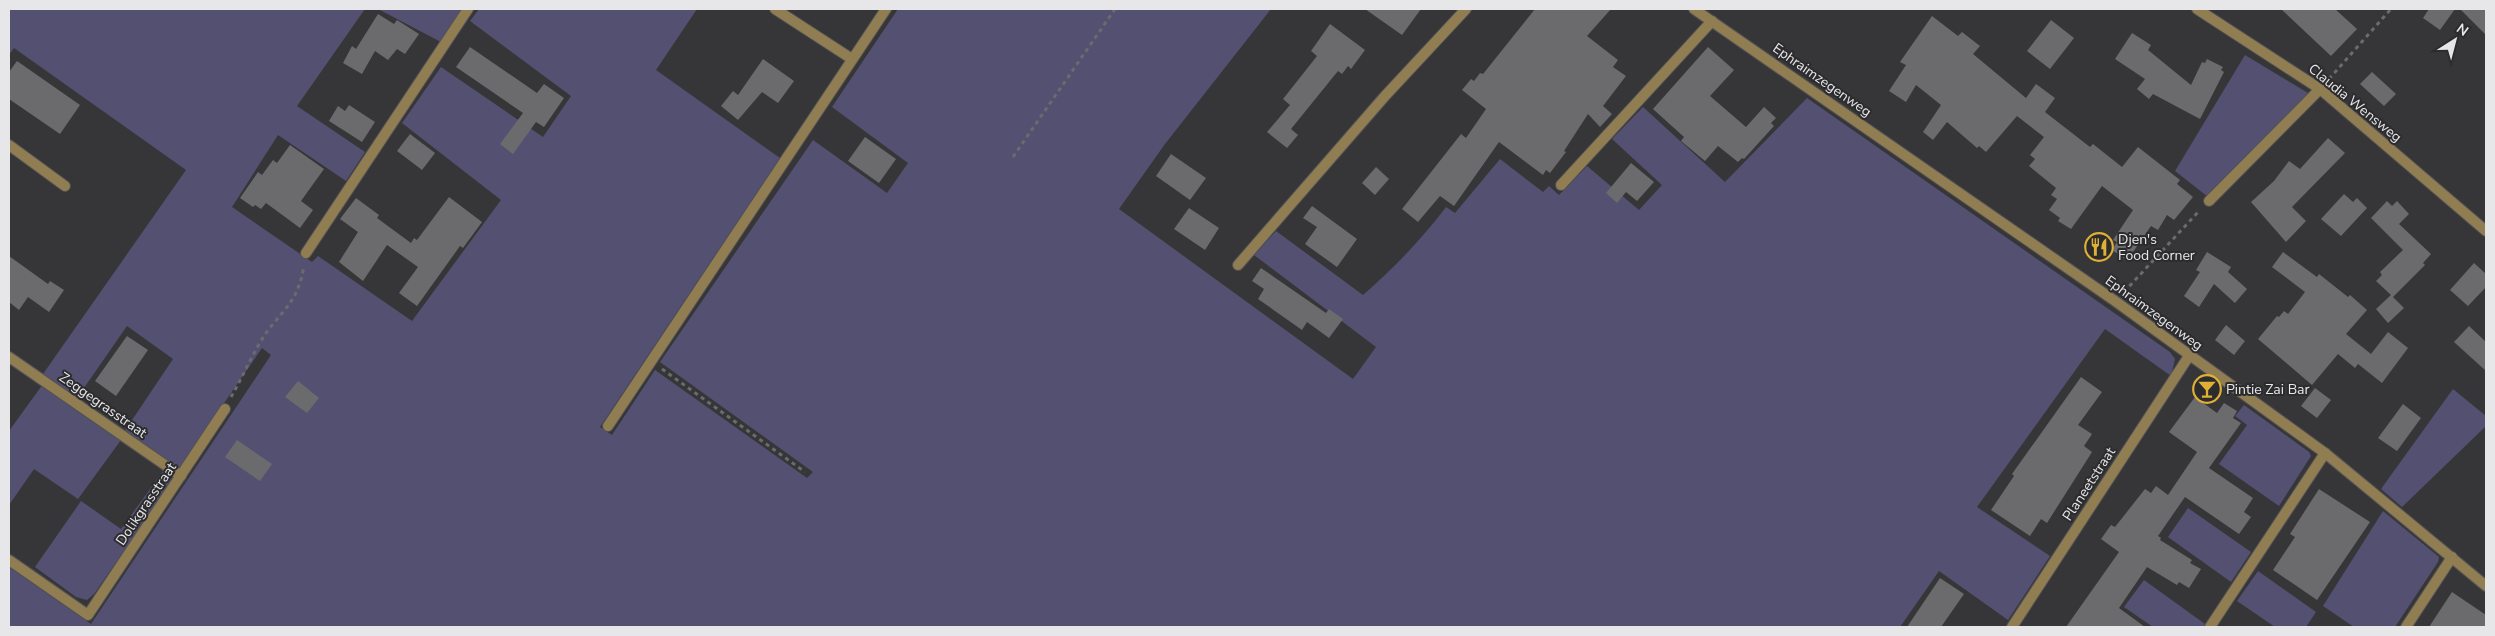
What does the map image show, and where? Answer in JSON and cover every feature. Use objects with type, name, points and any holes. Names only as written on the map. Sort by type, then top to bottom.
[{"type":"street","points":[[306,253],[468,9]]},
{"type":"street","points":[[775,9],[852,59]]},
{"type":"street","points":[[608,426],[886,9]]},
{"type":"street","points":[[1238,266],[1385,96],[1466,9]]},
{"type":"street","name":"Ephraimzegenweg","points":[[1694,9],[2116,301],[2189,356],[2325,453],[2486,586]]},
{"type":"street","name":"Claudia Wensweg","points":[[2197,9],[2320,89],[2486,231]]},
{"type":"street","points":[[1561,185],[1712,21]]},
{"type":"street","points":[[2209,201],[2320,89]]},
{"type":"street","points":[[9,145],[65,186]]},
{"type":"street","name":"Planeetstraat","points":[[2012,627],[2189,356]]},
{"type":"street","name":"Zeggegrasstraat","points":[[9,357],[181,476]]},
{"type":"street","name":"Dolikgrasstraat","points":[[9,560],[88,615],[225,409]]},
{"type":"street","points":[[2210,627],[2325,453]]},
{"type":"street","points":[[2406,627],[2452,557]]},
{"type":"path","points":[[1013,157],[1115,9]]},
{"type":"path","points":[[2320,89],[2391,9]]},
{"type":"path","points":[[2116,301],[2209,201]]},
{"type":"path","points":[[225,409],[268,330],[291,305],[301,283],[306,253]]},
{"type":"path","points":[[651,361],[805,472]]},
{"type":"shaded area","points":[[9,9],[365,9],[297,106],[365,152],[346,181],[278,135],[232,207],[312,262],[318,256],[412,321],[501,200],[402,123],[441,67],[543,137],[571,96],[470,21],[479,9],[697,9],[656,70],[780,158],[600,427],[612,435],[655,370],[807,478],[813,472],[660,362],[813,140],[887,193],[908,163],[832,107],[898,9],[1271,9],[1165,144],[1119,209],[1353,379],[1376,347],[1254,255],[1276,231],[1363,295],[1407,253],[1446,207],[1455,213],[1500,159],[1543,192],[1549,186],[1559,195],[1587,166],[1639,210],[1662,185],[1612,139],[1643,107],[1725,182],[1807,98],[2170,352],[2175,359],[2171,376],[2105,329],[1977,507],[2050,556],[2008,620],[1939,571],[1900,627],[9,627],[9,567],[91,624],[271,355],[262,348],[178,470],[124,432],[173,359],[127,326],[77,398],[43,374],[186,170],[14,48],[9,55]]},
{"type":"shaded area","points":[[378,9],[463,9],[441,42]]},
{"type":"shaded area","points":[[2245,55],[2318,99],[2212,200],[2175,171]]},
{"type":"shaded area","points":[[43,384],[121,440],[78,499],[34,469],[9,505],[9,431]]},
{"type":"shaded area","points":[[2453,389],[2486,416],[2486,426],[2402,507],[2381,489]]},
{"type":"shaded area","points":[[2244,405],[2309,452],[2311,456],[2279,506],[2219,464],[2247,425],[2235,416]]},
{"type":"shaded area","points":[[164,470],[171,477],[172,482],[94,594],[87,600],[76,597],[35,567],[81,501],[121,529]]},
{"type":"shaded area","points":[[2188,508],[2251,552],[2231,582],[2168,537]]},
{"type":"shaded area","points":[[2383,511],[2439,557],[2438,562],[2395,627],[2354,627],[2323,606]]},
{"type":"shaded area","points":[[2258,571],[2316,612],[2306,627],[2275,627],[2237,601]]},
{"type":"shaded area","points":[[2144,580],[2205,624],[2203,627],[2153,627],[2124,607]]},
{"type":"building","points":[[1365,9],[1421,9],[1402,35]]},
{"type":"building","points":[[1535,9],[1611,9],[1587,36],[1618,60],[1613,67],[1626,76],[1603,106],[1612,114],[1600,127],[1588,114],[1564,151],[1566,152],[1550,173],[1546,170],[1543,175],[1499,142],[1454,206],[1440,196],[1418,222],[1402,209],[1461,134],[1466,138],[1486,109],[1462,90],[1471,79],[1474,81],[1480,73],[1483,74]]},
{"type":"building","points":[[2281,9],[2335,9],[2357,29],[2331,56]]},
{"type":"building","points":[[2429,9],[2455,9],[2440,30],[2423,18]]},
{"type":"building","points":[[2460,9],[2486,9],[2486,35]]},
{"type":"building","points":[[378,14],[394,24],[397,20],[419,34],[405,54],[397,49],[388,60],[375,51],[362,74],[343,63],[352,46],[356,49]]},
{"type":"building","points":[[1932,16],[1958,36],[1962,32],[1980,46],[1973,54],[2026,98],[2036,84],[2055,98],[2045,112],[2090,147],[2093,144],[2122,167],[2138,147],[2180,180],[2177,184],[2193,197],[2174,220],[2167,215],[2158,230],[2151,226],[2133,252],[2130,251],[2124,258],[2112,250],[2117,242],[2113,240],[2133,210],[2102,186],[2071,229],[2058,221],[2060,218],[2049,210],[2057,199],[2051,195],[2056,188],[2029,166],[2035,159],[2030,155],[2044,137],[2017,116],[1986,152],[1979,146],[1977,148],[1947,122],[1933,140],[1923,132],[1941,105],[1916,85],[1906,102],[1889,91],[1906,65],[1900,62]]},
{"type":"building","points":[[2051,20],[2074,38],[2050,69],[2027,51]]},
{"type":"building","points":[[1330,24],[1365,50],[1351,69],[1348,66],[1342,74],[1338,71],[1291,129],[1298,135],[1287,148],[1267,132],[1290,105],[1283,99],[1317,56],[1311,51]]},
{"type":"building","points":[[2132,33],[2151,45],[2148,50],[2191,85],[2202,62],[2205,63],[2207,59],[2223,67],[2221,70],[2224,72],[2200,119],[2153,94],[2149,99],[2137,89],[2145,79],[2115,59]]},
{"type":"building","points":[[470,47],[537,93],[544,84],[564,98],[544,127],[536,122],[513,154],[500,144],[523,113],[456,67]]},
{"type":"building","points":[[1708,47],[1734,70],[1710,96],[1746,127],[1764,107],[1776,118],[1771,123],[1774,126],[1744,159],[1742,158],[1738,162],[1718,146],[1705,161],[1681,141],[1684,137],[1653,109]]},
{"type":"building","points":[[763,59],[794,81],[778,103],[762,92],[738,120],[721,106],[733,91],[738,95]]},
{"type":"building","points":[[17,61],[80,105],[60,134],[9,99],[9,72]]},
{"type":"building","points":[[2372,72],[2396,94],[2384,106],[2360,84]]},
{"type":"building","points":[[349,105],[375,122],[362,142],[329,121],[338,106],[345,111]]},
{"type":"building","points":[[410,134],[435,153],[422,170],[397,151]]},
{"type":"building","points":[[865,137],[896,159],[879,183],[848,161]]},
{"type":"building","points":[[2328,138],[2345,153],[2292,207],[2306,221],[2286,242],[2251,202],[2274,181],[2289,161],[2300,169]]},
{"type":"building","points":[[290,145],[324,169],[301,201],[313,210],[300,228],[266,203],[261,209],[255,205],[253,207],[240,198],[258,172],[262,175],[273,160],[277,163]]},
{"type":"building","points":[[1171,154],[1206,178],[1190,200],[1156,176]]},
{"type":"building","points":[[1631,163],[1654,182],[1637,201],[1626,192],[1617,203],[1606,193]]},
{"type":"building","points":[[1376,167],[1389,179],[1375,195],[1362,183]]},
{"type":"building","points":[[2344,194],[2353,202],[2357,198],[2367,208],[2341,236],[2321,219]]},
{"type":"building","points":[[449,197],[482,222],[463,248],[460,246],[417,306],[399,293],[418,267],[387,245],[363,281],[339,262],[358,232],[340,219],[356,198],[379,215],[377,218],[411,243],[414,238],[417,240]]},
{"type":"building","points":[[2387,201],[2392,206],[2397,201],[2409,214],[2399,224],[2431,254],[2423,263],[2425,265],[2393,297],[2404,308],[2388,323],[2376,309],[2391,295],[2376,281],[2382,275],[2380,272],[2403,250],[2371,218]]},
{"type":"building","points":[[1312,206],[1357,239],[1337,267],[1305,244],[1317,227],[1303,218]]},
{"type":"building","points":[[1189,208],[1219,228],[1205,250],[1174,229]]},
{"type":"building","points":[[2207,252],[2231,267],[2228,272],[2247,289],[2235,303],[2214,284],[2199,307],[2184,296],[2200,272],[2196,270]]},
{"type":"building","points":[[2283,252],[2317,277],[2319,274],[2348,297],[2350,295],[2367,310],[2346,334],[2371,354],[2388,332],[2408,348],[2382,383],[2358,364],[2355,368],[2338,354],[2312,385],[2258,339],[2277,316],[2279,317],[2284,311],[2288,314],[2305,292],[2272,267]]},
{"type":"building","points":[[9,256],[48,284],[50,281],[64,290],[49,312],[28,297],[19,310],[9,302]]},
{"type":"building","points":[[2474,263],[2486,274],[2486,287],[2468,306],[2450,290]]},
{"type":"building","points":[[1261,268],[1326,313],[1329,309],[1343,319],[1329,338],[1307,322],[1302,330],[1258,299],[1264,289],[1252,281]]},
{"type":"building","points":[[2226,325],[2245,341],[2234,355],[2215,340]]},
{"type":"building","points":[[2469,326],[2486,342],[2486,371],[2454,342]]},
{"type":"building","points":[[127,336],[148,350],[116,396],[95,381]]},
{"type":"building","points":[[2081,377],[2102,392],[2078,425],[2092,434],[2084,446],[2092,452],[2047,523],[2041,519],[2030,536],[1991,510],[2014,476],[2012,474]]},
{"type":"building","points":[[298,381],[319,398],[307,413],[285,397]]},
{"type":"building","points":[[2315,388],[2331,400],[2317,418],[2301,406]]},
{"type":"building","points":[[2195,397],[2217,413],[2224,403],[2237,411],[2233,418],[2241,423],[2209,468],[2253,498],[2244,512],[2251,517],[2239,534],[2185,497],[2158,536],[2161,538],[2160,540],[2192,560],[2190,563],[2201,569],[2189,588],[2179,582],[2177,585],[2147,567],[2119,608],[2145,627],[2066,627],[2119,552],[2101,539],[2111,525],[2115,527],[2145,489],[2151,493],[2156,486],[2168,495],[2197,452],[2169,432]]},
{"type":"building","points":[[2403,404],[2421,418],[2397,451],[2378,438]]},
{"type":"building","points":[[237,440],[272,464],[260,481],[225,457]]},
{"type":"building","points":[[2319,489],[2370,522],[2317,600],[2273,570],[2295,537],[2290,534]]},
{"type":"building","points":[[1940,578],[1964,594],[1941,627],[1907,627]]},
{"type":"building","points":[[2452,592],[2486,615],[2486,627],[2429,627]]},
{"type":"place","name":"Djen's Food Corner","points":[[2099,247]]},
{"type":"place","name":"Pintie Zai Bar","points":[[2207,389]]}]
